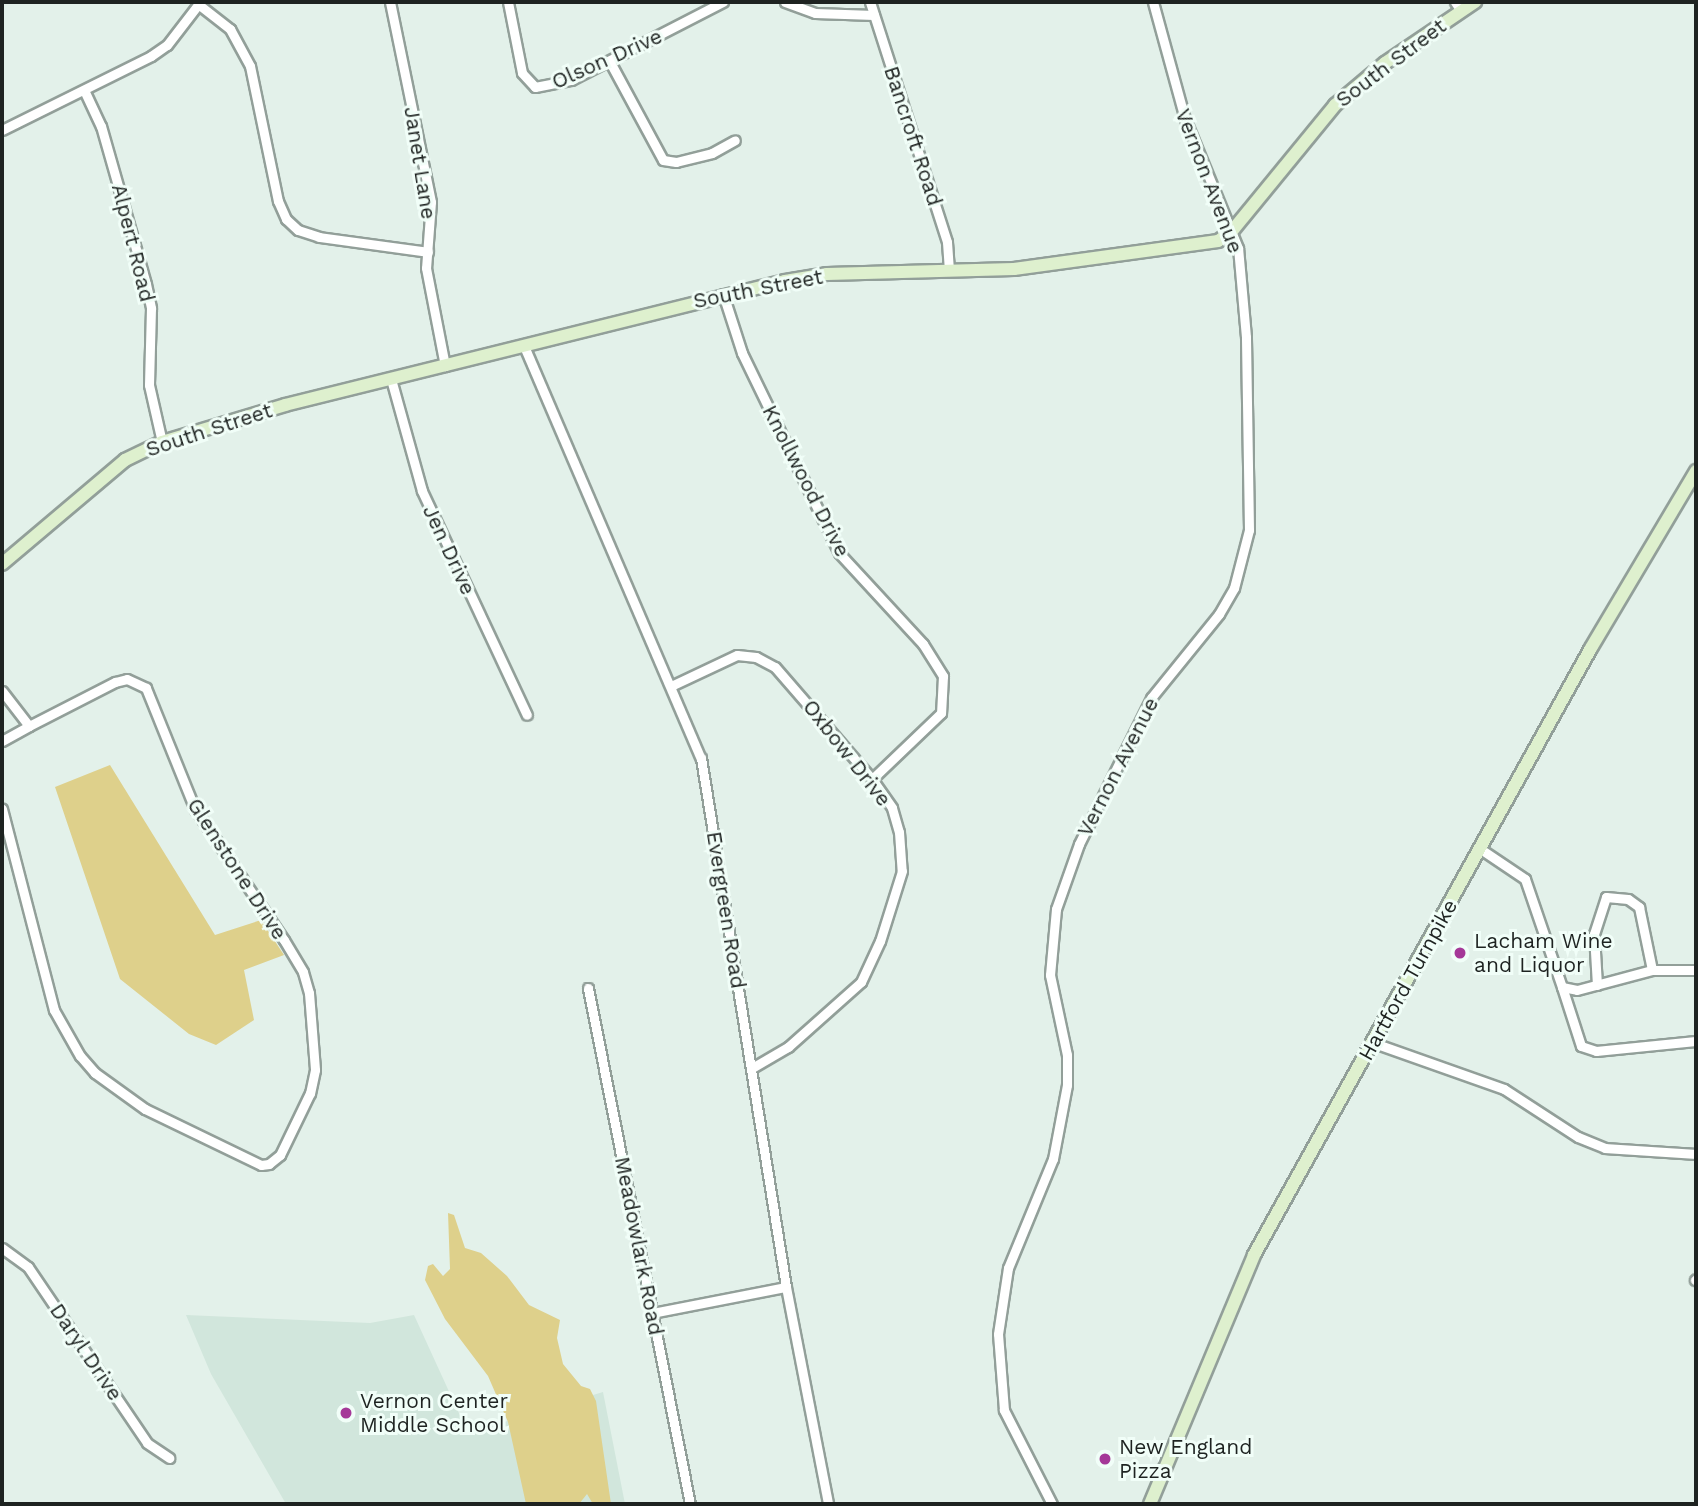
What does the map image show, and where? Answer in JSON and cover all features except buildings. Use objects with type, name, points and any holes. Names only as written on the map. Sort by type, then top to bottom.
[{"type":"street","name":"Janet Lane","points":[[390,2],[431,202],[429,292],[446,366]]},
{"type":"street","name":"Olson Drive","points":[[508,2],[527,84],[548,87],[610,62],[723,2]]},
{"type":"street","points":[[785,2],[815,13],[874,15]]},
{"type":"street","name":"Bancroft Road","points":[[870,2],[947,242],[950,271]]},
{"type":"street","name":"Vernon Avenue","points":[[1052,1504],[1017,1442],[998,1375],[998,1334],[1008,1268],[1050,1168],[1067,1085],[1067,1055],[1050,975],[1050,944],[1056,909],[1079,844],[1122,751],[1151,698],[1219,614],[1243,561],[1249,530],[1243,281],[1232,231],[1185,119],[1153,2]]},
{"type":"street","name":"South Street","points":[[2,565],[102,476],[162,442],[391,379],[723,294],[827,275],[1014,269],[1218,241],[1232,231],[1335,105],[1458,6],[1475,2]]},
{"type":"street","points":[[2,130],[167,45],[199,3],[230,29],[250,66],[278,201],[286,219],[298,230],[318,237],[428,253]]},
{"type":"street","points":[[610,62],[663,160],[676,162],[712,153],[735,140]]},
{"type":"street","name":"Alpert Road","points":[[84,90],[101,126],[146,284],[151,308],[149,385],[162,442]]},
{"type":"street","name":"Knollwood Drive","points":[[723,294],[742,353],[839,553],[923,644],[943,676],[941,713],[872,779]]},
{"type":"street","name":"Evergreen Road","points":[[524,346],[671,686],[704,770],[786,1287],[828,1504]]},
{"type":"street","name":"Jen Drive","points":[[391,379],[422,491],[527,715]]},
{"type":"street","name":"Hartford Turnpike","points":[[1150,1504],[1249,1266],[1622,594],[1696,471]]},
{"type":"street","name":"Oxbow Drive","points":[[671,686],[737,655],[756,657],[775,667],[872,779],[892,808],[902,854],[902,871],[880,941],[861,982],[846,1000],[788,1047],[752,1068]]},
{"type":"street","name":"Glenstone Drive","points":[[2,809],[54,1010],[80,1056],[102,1079],[145,1109],[261,1165],[280,1154],[310,1093],[315,1070],[313,1012],[303,972],[195,809],[146,688],[127,679],[115,682],[29,726]]},
{"type":"street","points":[[2,691],[29,726],[2,741]]},
{"type":"street","points":[[1482,850],[1525,879],[1581,1046],[1596,1051],[1696,1041]]},
{"type":"street","points":[[1597,985],[1594,933],[1606,897],[1628,899],[1639,907],[1652,970]]},
{"type":"street","points":[[1562,987],[1597,985],[1652,970],[1696,970]]},
{"type":"street","name":"Meadowlark Road","points":[[588,988],[690,1504]]},
{"type":"street","points":[[1374,1043],[1504,1089],[1578,1137],[1605,1148],[1696,1154]]},
{"type":"street","name":"Daryl Drive","points":[[2,1248],[28,1268],[147,1443],[169,1458]]},
{"type":"street","points":[[652,1313],[786,1287]]},
{"type":"shaded area","points":[[110,765],[215,935],[261,920],[284,955],[244,970],[254,1020],[216,1045],[189,1034],[120,979],[55,787]]},
{"type":"shaded area","points":[[448,1213],[454,1215],[465,1248],[481,1253],[507,1276],[529,1305],[560,1320],[557,1338],[563,1364],[581,1386],[590,1389],[596,1401],[611,1504],[593,1504],[587,1494],[579,1504],[526,1504],[508,1422],[488,1376],[445,1319],[425,1280],[428,1266],[433,1264],[443,1276],[450,1269]]},
{"type":"shaded area","name":"Vernon Center Middle School","points":[[186,1315],[370,1323],[414,1315],[468,1433],[603,1392],[625,1504],[286,1504],[211,1374]]},
{"type":"place","name":"Lacham Wine and Liquor","points":[[1460,953]]},
{"type":"place","name":"Vernon Center Middle School","points":[[346,1413]]},
{"type":"place","name":"New England Pizza","points":[[1105,1459]]}]
